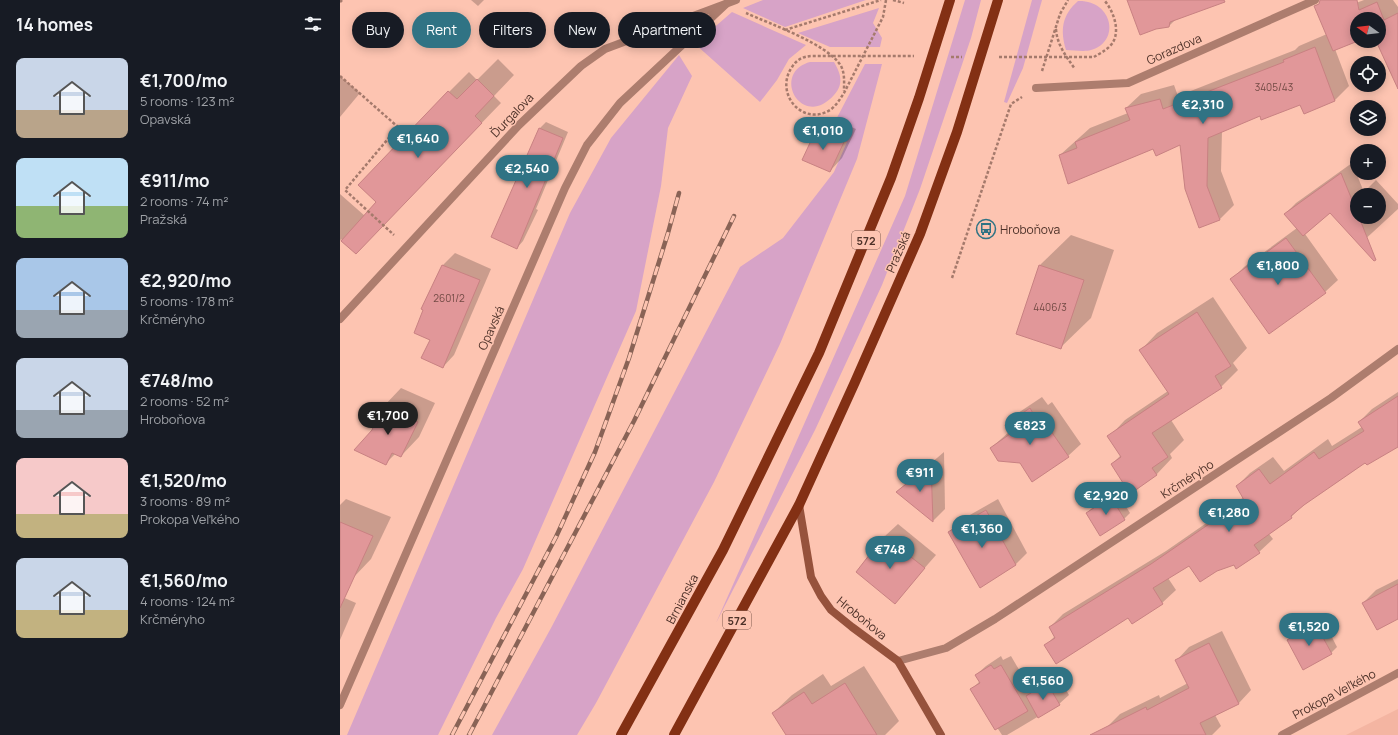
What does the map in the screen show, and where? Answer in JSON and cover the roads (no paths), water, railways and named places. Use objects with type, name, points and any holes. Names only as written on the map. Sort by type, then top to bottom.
[{"type":"main road","name":"Brnianska","points":[[621,735],[681,629],[762,472],[819,353],[882,200],[920,98],[950,0]]},
{"type":"main road","name":"Pražská","points":[[799,505],[920,234],[957,132],[998,0]]},
{"type":"main road","name":"572","points":[[674,735],[799,505]]},
{"type":"street","points":[[726,4],[736,0]]},
{"type":"street","name":"Gorazdova","points":[[1036,88],[1128,83],[1315,0]]},
{"type":"street","name":"Ďurgalova","points":[[340,319],[519,125],[581,66],[605,49],[726,4]]},
{"type":"street","name":"Opavská","points":[[340,705],[565,188],[588,145],[620,103],[726,4]]},
{"type":"street","name":"Krčméryho","points":[[898,661],[946,648],[995,619],[1331,398],[1398,349]]},
{"type":"street","name":"Hroboňova","points":[[799,505],[811,578],[821,596],[831,610],[846,623],[898,661],[941,735]]},
{"type":"street","name":"Prokopa Veľkého","points":[[1282,735],[1398,674]]},
{"type":"railway","points":[[452,735],[556,537],[595,452],[629,358],[679,193]]},
{"type":"railway","points":[[469,735],[634,421],[734,216]]},
{"type":"place","name":"Hroboňova","points":[[986,229]]}]
